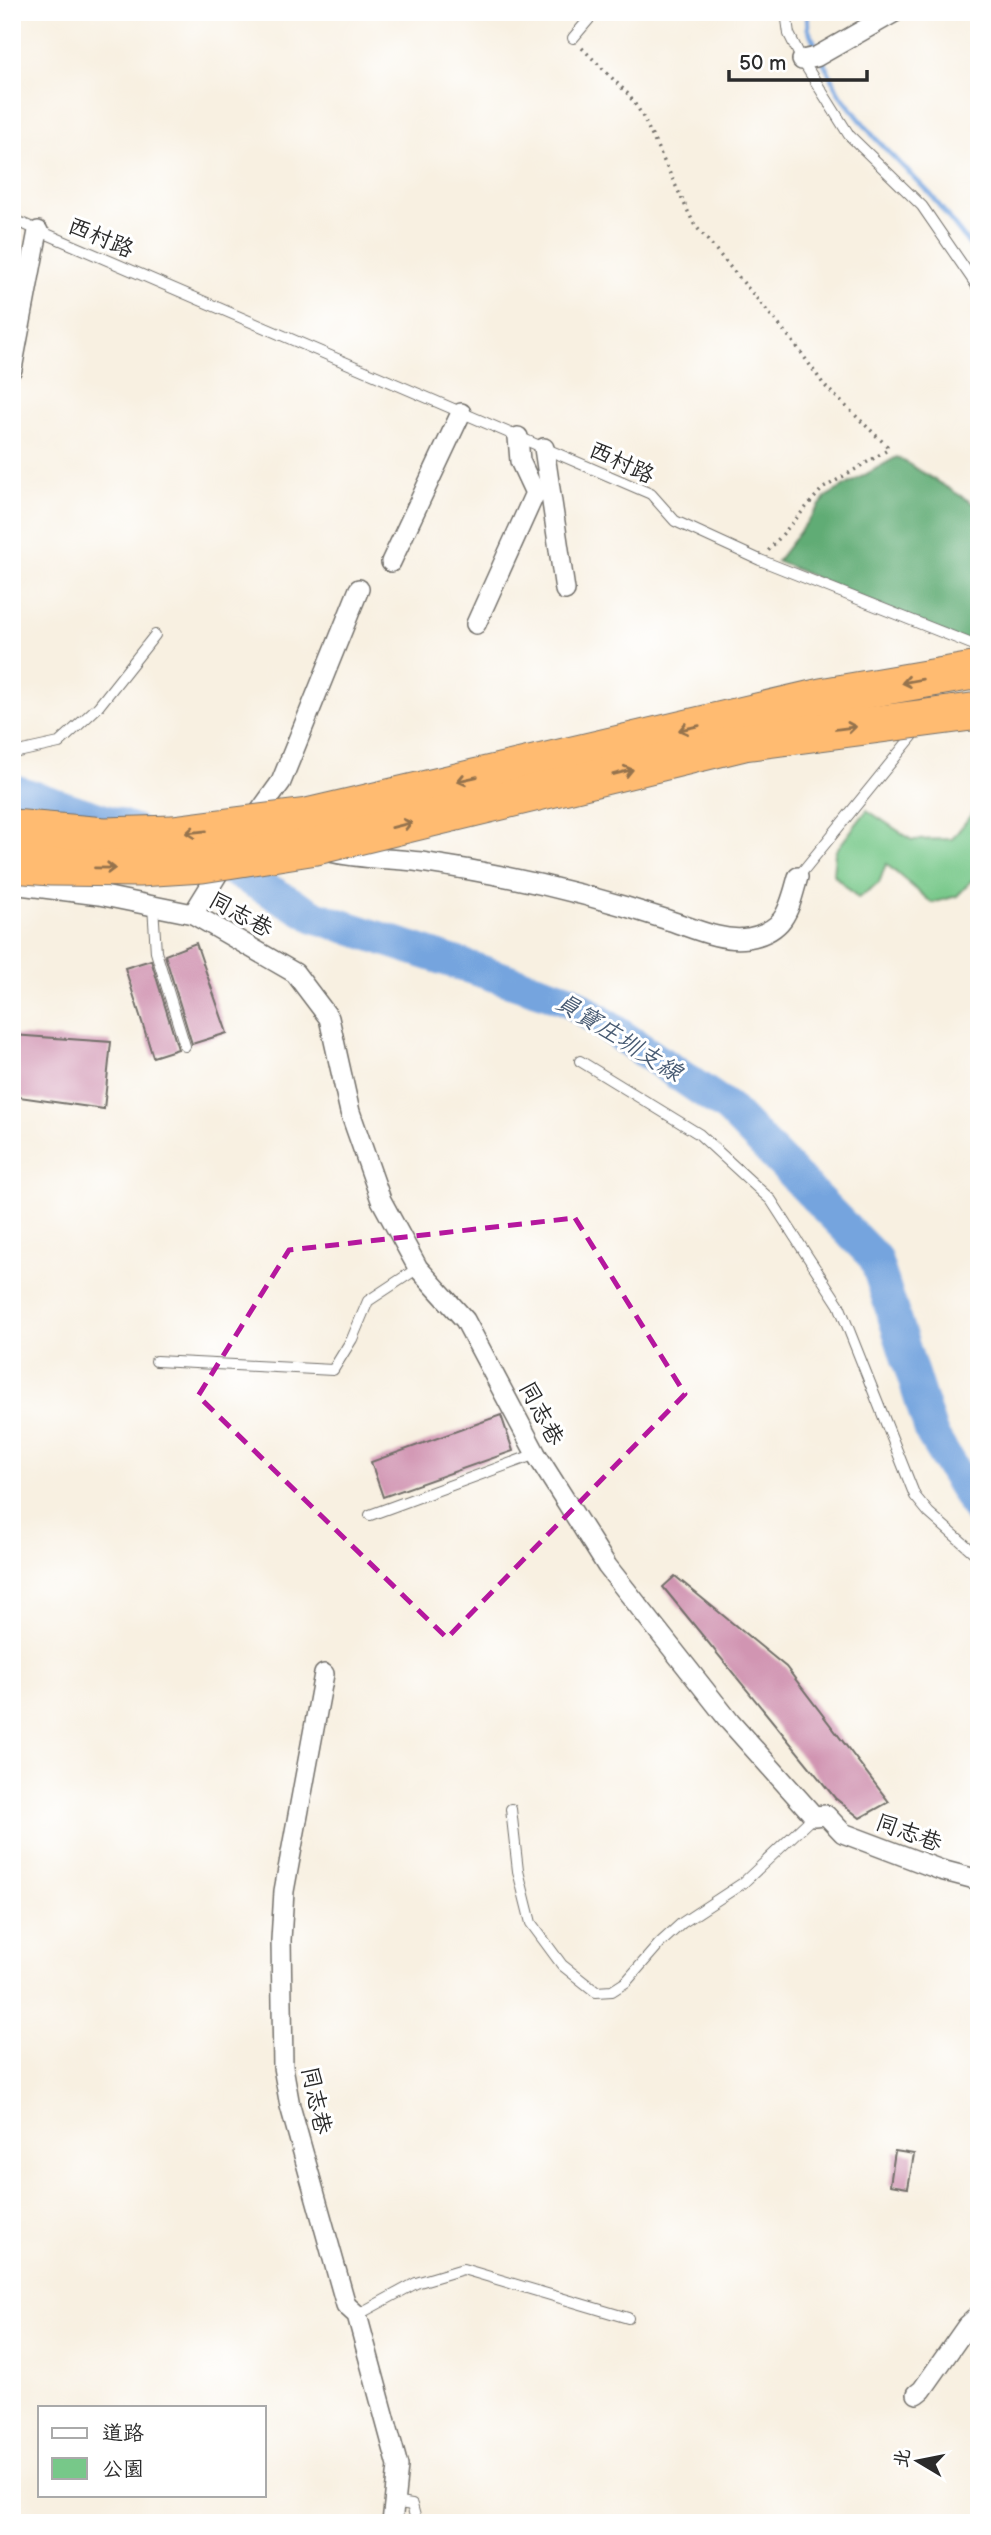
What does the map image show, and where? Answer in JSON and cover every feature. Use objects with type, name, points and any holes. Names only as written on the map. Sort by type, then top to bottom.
[{"type":"highway","points":[[12,828],[104,836],[173,834],[307,817],[821,697],[966,678]]},
{"type":"highway","points":[[12,864],[124,868],[202,863],[316,846],[744,742],[979,711]]},
{"type":"street","points":[[802,60],[816,57],[895,12]]},
{"type":"street","points":[[12,369],[38,231]]},
{"type":"street","points":[[391,562],[461,413]]},
{"type":"street","points":[[476,624],[535,493],[520,461],[518,437]]},
{"type":"street","points":[[544,448],[565,590]]},
{"type":"street","points":[[193,914],[244,833],[281,782],[359,589]]},
{"type":"street","points":[[244,833],[340,855],[419,862],[516,879],[607,900],[728,939],[764,933],[787,916],[798,877]]},
{"type":"street","name":"同志巷","points":[[12,884],[99,895],[193,914],[295,973],[329,1018],[350,1112],[381,1200],[418,1268],[465,1320],[536,1454],[607,1566],[730,1722],[814,1816],[825,1815],[843,1833],[863,1841],[941,1870],[979,1880]]},
{"type":"street","name":"同志巷","points":[[324,1674],[284,1891],[281,1940],[284,2067],[290,2106],[346,2305],[356,2315],[398,2466],[392,2523]]},
{"type":"street","points":[[917,2394],[967,2326],[979,2315]]},
{"type":"lane","points":[[573,38],[595,12]]},
{"type":"lane","points":[[786,12],[789,34],[802,60],[849,135],[922,206],[979,289]]},
{"type":"lane","name":"西村路","points":[[12,219],[651,494],[675,521],[760,560],[974,645],[978,655],[966,678]]},
{"type":"lane","points":[[12,751],[59,743],[98,707],[155,635]]},
{"type":"lane","points":[[798,877],[936,708]]},
{"type":"lane","points":[[153,906],[156,952],[185,1046]]},
{"type":"lane","points":[[580,1060],[699,1134],[771,1199],[839,1305],[915,1496],[929,1513],[979,1557]]},
{"type":"lane","points":[[156,1360],[333,1370],[352,1339],[368,1301],[418,1268]]},
{"type":"lane","points":[[370,1515],[536,1454]]},
{"type":"lane","points":[[512,1809],[518,1871],[531,1923],[562,1965],[596,1992],[612,1991],[626,1982],[660,1943],[682,1923],[743,1883],[814,1816]]},
{"type":"lane","points":[[356,2315],[416,2283],[463,2269],[628,2318]]},
{"type":"lane","points":[[393,2502],[412,2505],[416,2520],[422,2523]]},
{"type":"path","points":[[573,38],[628,94],[641,113],[694,223],[795,344],[824,386],[887,446],[886,451],[822,489],[760,560]]},
{"type":"highlighted area","points":[[575,1218],[685,1394],[447,1638],[198,1396],[289,1250]]},
{"type":"green space","points":[[897,457],[979,507],[979,649],[777,561],[827,496]]},
{"type":"green space","points":[[979,805],[979,873],[957,896],[932,903],[886,864],[879,883],[858,898],[833,874],[835,852],[867,810],[912,840],[952,839]]},
{"type":"building","points":[[196,943],[227,1033],[192,1044],[165,955]]},
{"type":"building","points":[[151,960],[178,1049],[153,1057],[125,968]]},
{"type":"building","points":[[12,1035],[111,1042],[104,1109],[12,1096]]},
{"type":"building","points":[[501,1415],[513,1451],[383,1497],[371,1462]]},
{"type":"building","points":[[675,1576],[786,1667],[889,1802],[860,1818],[835,1798],[663,1587]]},
{"type":"building","points":[[895,2151],[914,2154],[908,2188],[890,2185]]},
{"type":"waterway","points":[[807,12],[808,29],[838,92],[875,138],[931,195],[979,257]]},
{"type":"waterway","name":"員寶庄圳支線","points":[[12,790],[133,830]]},
{"type":"waterway","name":"員寶庄圳支線","points":[[204,854],[316,917],[569,1000],[728,1108],[875,1258],[932,1435],[979,1512]]}]
